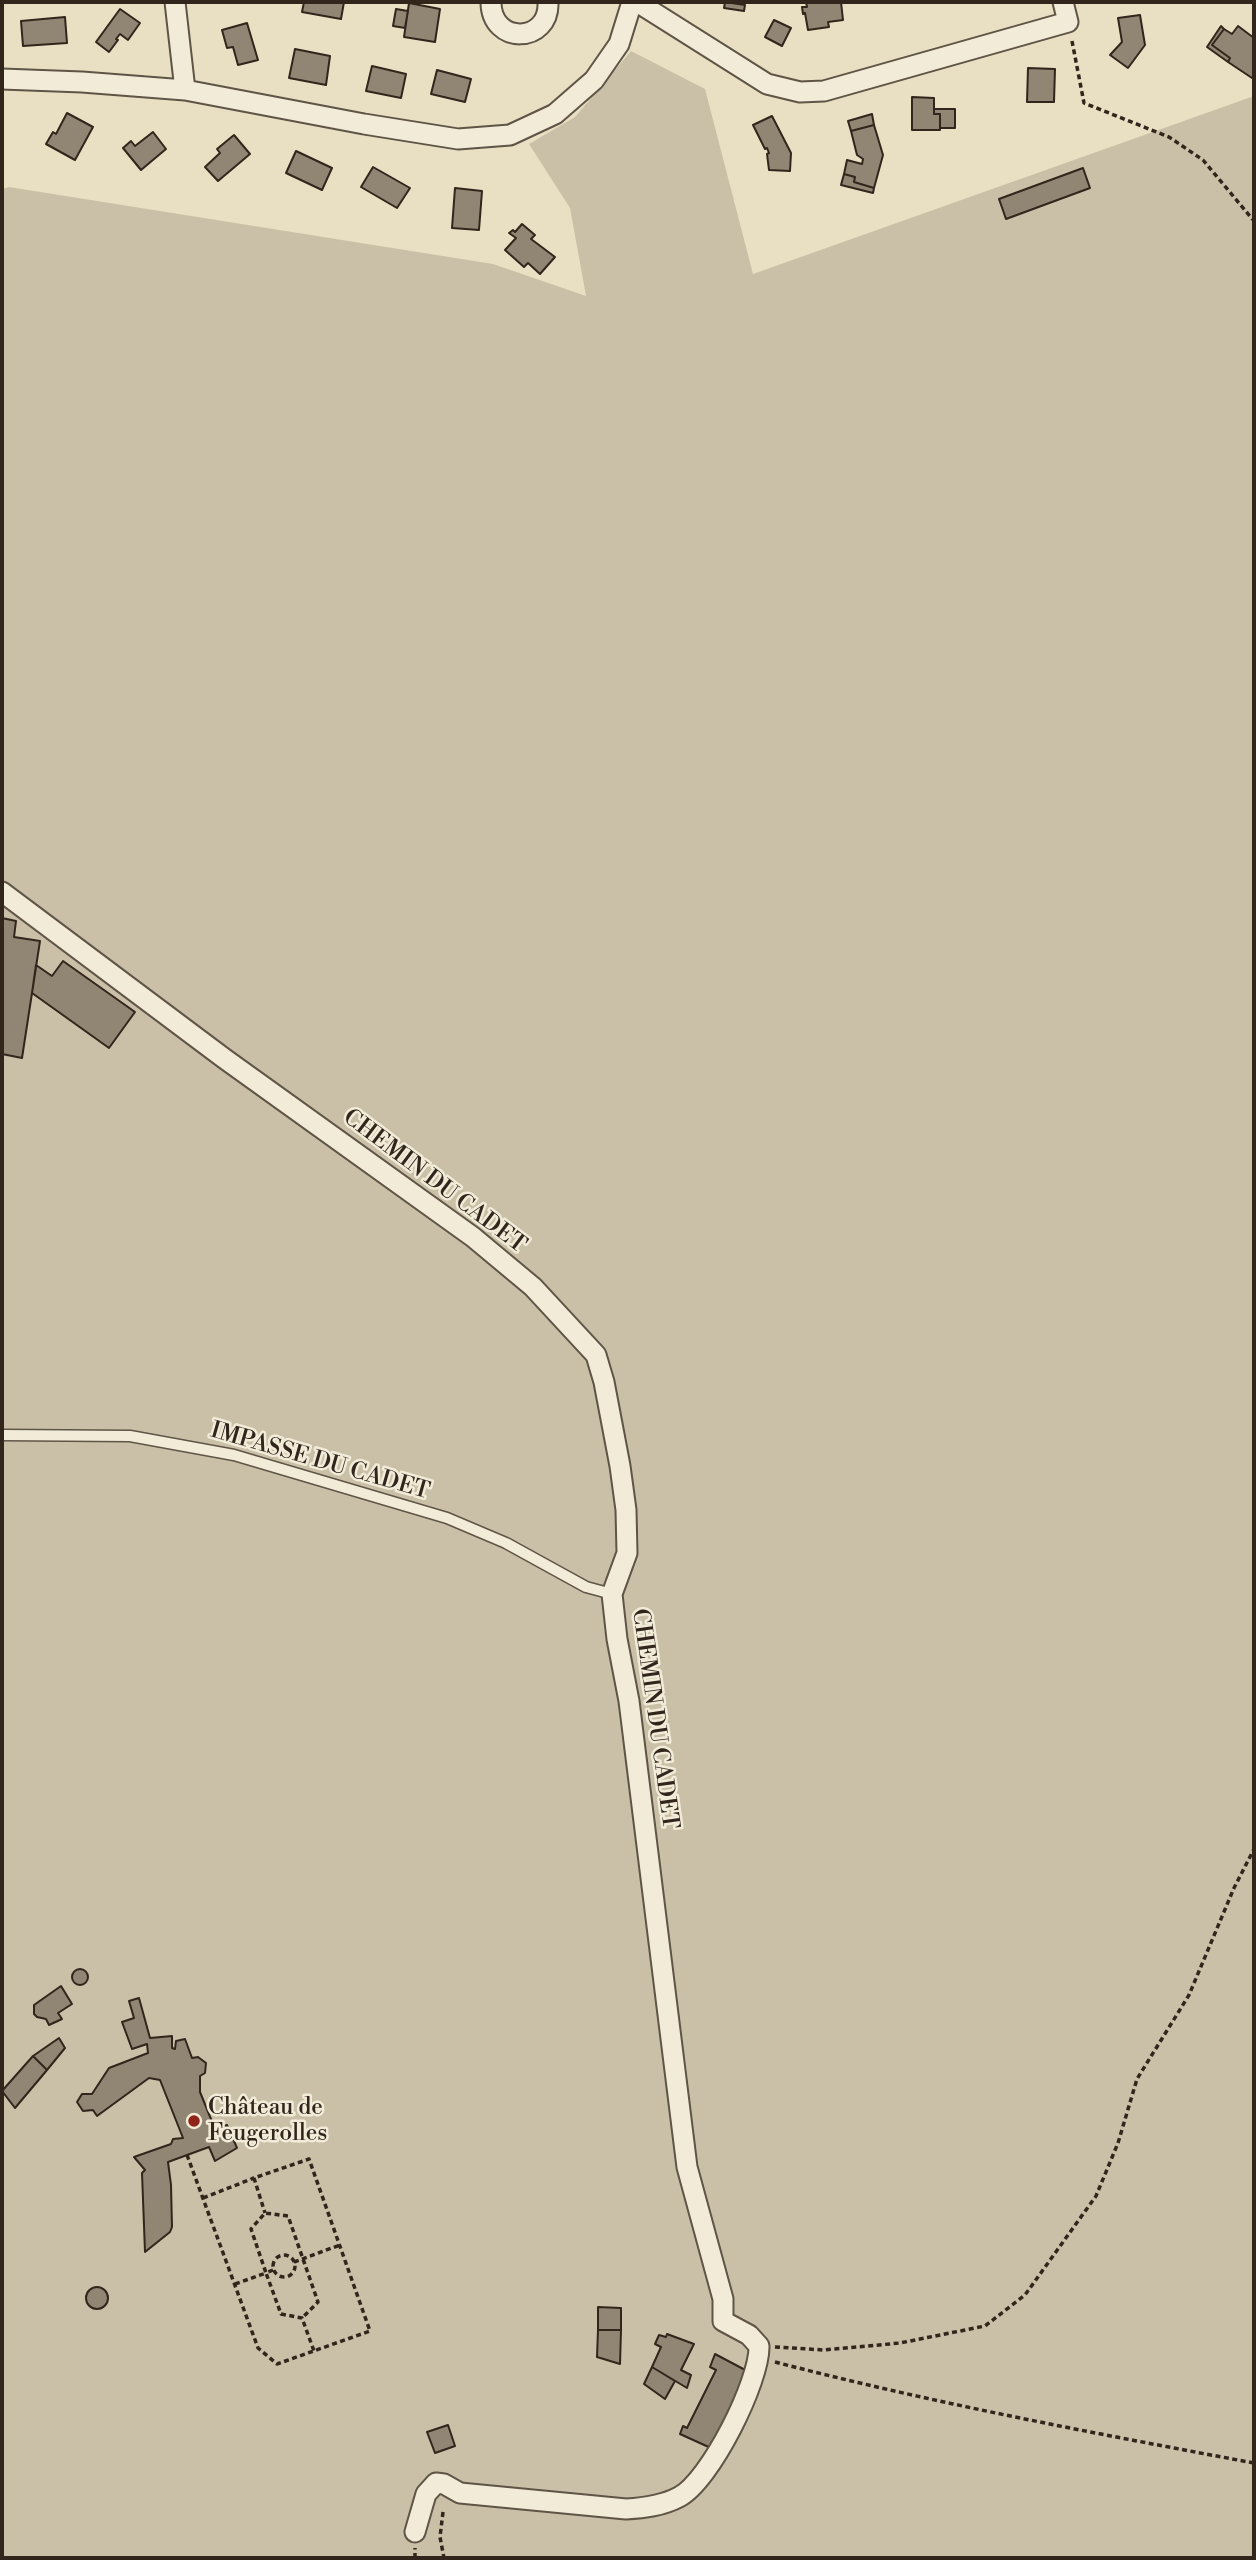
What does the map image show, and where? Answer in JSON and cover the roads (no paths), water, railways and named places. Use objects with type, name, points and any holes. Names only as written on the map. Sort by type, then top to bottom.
[{"type":"street","points":[[175,2],[185,90]]},
{"type":"street","points":[[491,2],[494,19],[500,27],[517,34],[535,30],[542,23],[547,15],[548,2]]},
{"type":"street","points":[[2,79],[185,90],[458,139],[510,135],[555,114],[594,80],[619,44],[634,2],[768,83],[800,92],[824,91],[1068,22],[1063,2]]},
{"type":"street","name":"CHEMIN DU CADET","points":[[2,891],[225,1059],[473,1237],[533,1287],[578,1333],[596,1355],[604,1382],[626,1510],[627,1553],[612,1594],[629,1701],[687,2167],[723,2299],[723,2321],[749,2335],[759,2352],[739,2412],[719,2449],[698,2481],[680,2497],[652,2507],[626,2509],[454,2491],[444,2484],[436,2483],[426,2494],[415,2532]]},
{"type":"lane","name":"IMPASSE DU CADET","points":[[2,1435],[130,1436],[234,1455],[447,1518],[506,1543],[586,1587],[612,1594]]},
{"type":"place","name":"Château de Feugerolles","points":[[194,2121]]}]
